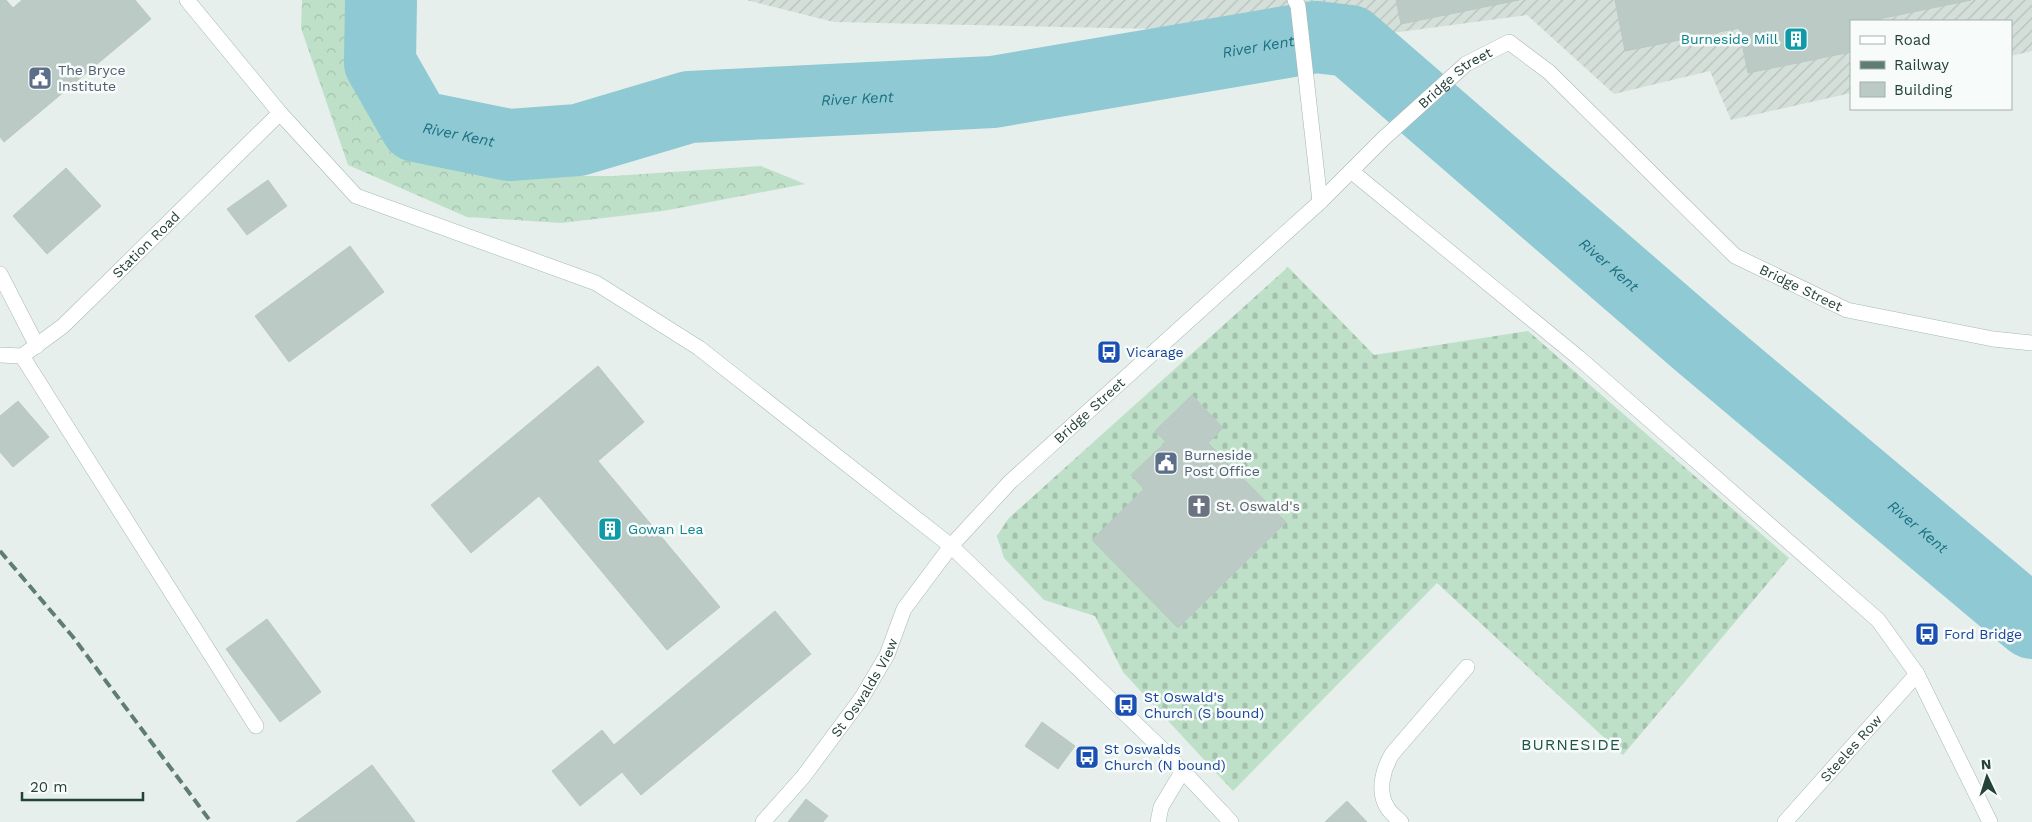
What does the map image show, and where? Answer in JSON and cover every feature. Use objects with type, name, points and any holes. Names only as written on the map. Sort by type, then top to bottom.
[{"type":"street","points":[[187,0],[280,114],[356,196],[596,283],[699,348],[951,546],[1166,753],[1231,822]]},
{"type":"street","points":[[1296,3],[1308,88],[1320,202]]},
{"type":"street","name":"Bridge Street","points":[[951,546],[1010,482],[1320,202],[1384,138],[1466,64],[1509,42],[1549,72],[1735,256],[1846,310],[1994,339],[2032,344]]},
{"type":"street","name":"Station Road","points":[[22,356],[63,326],[280,114]]},
{"type":"street","points":[[1352,171],[1579,358],[1878,620],[1917,674],[1990,822]]},
{"type":"street","points":[[0,274],[37,346]]},
{"type":"street","points":[[0,355],[22,356],[256,726]]},
{"type":"street","name":"St Oswalds View","points":[[763,822],[803,777],[861,699],[887,655],[904,609],[951,546]]},
{"type":"street","points":[[1401,822],[1387,807],[1383,795],[1385,766],[1392,754],[1467,667]]},
{"type":"street","name":"Steeles Row","points":[[1785,822],[1917,674]]},
{"type":"street","points":[[1158,822],[1161,807],[1182,772]]},
{"type":"shaded area","points":[[746,0],[2032,0],[2032,51],[2012,56],[2012,20],[1850,20],[1850,93],[1731,120],[1710,71],[1614,94],[1527,15],[1384,34],[834,22]]},
{"type":"green space","points":[[302,0],[354,0],[357,50],[366,105],[397,132],[503,176],[613,176],[761,166],[805,184],[663,211],[561,223],[467,217],[348,165],[301,28]]},
{"type":"green space","points":[[1288,267],[1374,355],[1528,331],[1789,558],[1623,755],[1437,583],[1233,791],[1123,672],[1095,616],[1044,600],[1004,558],[997,536],[1008,519]]},
{"type":"building","name":"The Bryce Institute","points":[[0,0],[6,0],[13,8],[22,0],[135,0],[151,19],[4,142],[0,137]]},
{"type":"building","points":[[1396,0],[1519,0],[1401,24]]},
{"type":"building","name":"Burneside Mill","points":[[1615,0],[1971,0],[1874,20],[1850,20],[1850,52],[1748,73],[1739,28],[1625,51]]},
{"type":"building","points":[[66,168],[101,206],[47,254],[13,216]]},
{"type":"building","points":[[268,180],[287,206],[247,235],[227,209]]},
{"type":"building","points":[[350,246],[384,292],[289,362],[255,316]]},
{"type":"building","name":"Gowan Lea","points":[[598,366],[644,422],[598,461],[720,607],[667,650],[539,496],[471,553],[431,505]]},
{"type":"building","name":"St. Oswald's","points":[[1192,395],[1223,428],[1208,443],[1286,522],[1178,628],[1092,540],[1144,489],[1131,475],[1166,442],[1155,431]]},
{"type":"building","points":[[18,401],[49,437],[13,467],[0,452],[0,416]]},
{"type":"building","points":[[775,611],[811,654],[641,795],[622,772],[580,806],[552,771],[602,730],[614,745]]},
{"type":"building","points":[[267,619],[321,692],[280,722],[226,649]]},
{"type":"building","points":[[1042,722],[1075,746],[1058,769],[1025,746]]},
{"type":"building","points":[[372,765],[415,822],[296,822]]},
{"type":"building","points":[[806,799],[828,816],[823,822],[788,822]]},
{"type":"building","points":[[1347,801],[1367,822],[1325,822]]},
{"type":"waterway","name":"River Kent","points":[[381,0],[380,63],[416,126],[509,145],[578,140],[689,107],[993,92],[1316,37],[1350,41],[1700,344],[2032,623]]},
{"type":"railway","points":[[0,551],[73,637],[211,822]]},
{"type":"place","name":"Burneside Mill","points":[[1796,39]]},
{"type":"place","name":"The Bryce Institute","points":[[40,78]]},
{"type":"place","name":"Vicarage","points":[[1109,352]]},
{"type":"place","name":"Burneside Post Office","points":[[1166,463]]},
{"type":"place","name":"St. Oswald's","points":[[1199,506]]},
{"type":"place","name":"Gowan Lea","points":[[610,529]]},
{"type":"place","name":"Ford Bridge","points":[[1927,634]]},
{"type":"place","name":"St Oswald's Church (S bound)","points":[[1126,705]]},
{"type":"place","name":"St Oswalds Church (N bound)","points":[[1087,757]]},
{"type":"district","name":"BURNESIDE","points":[[1571,744]]}]
